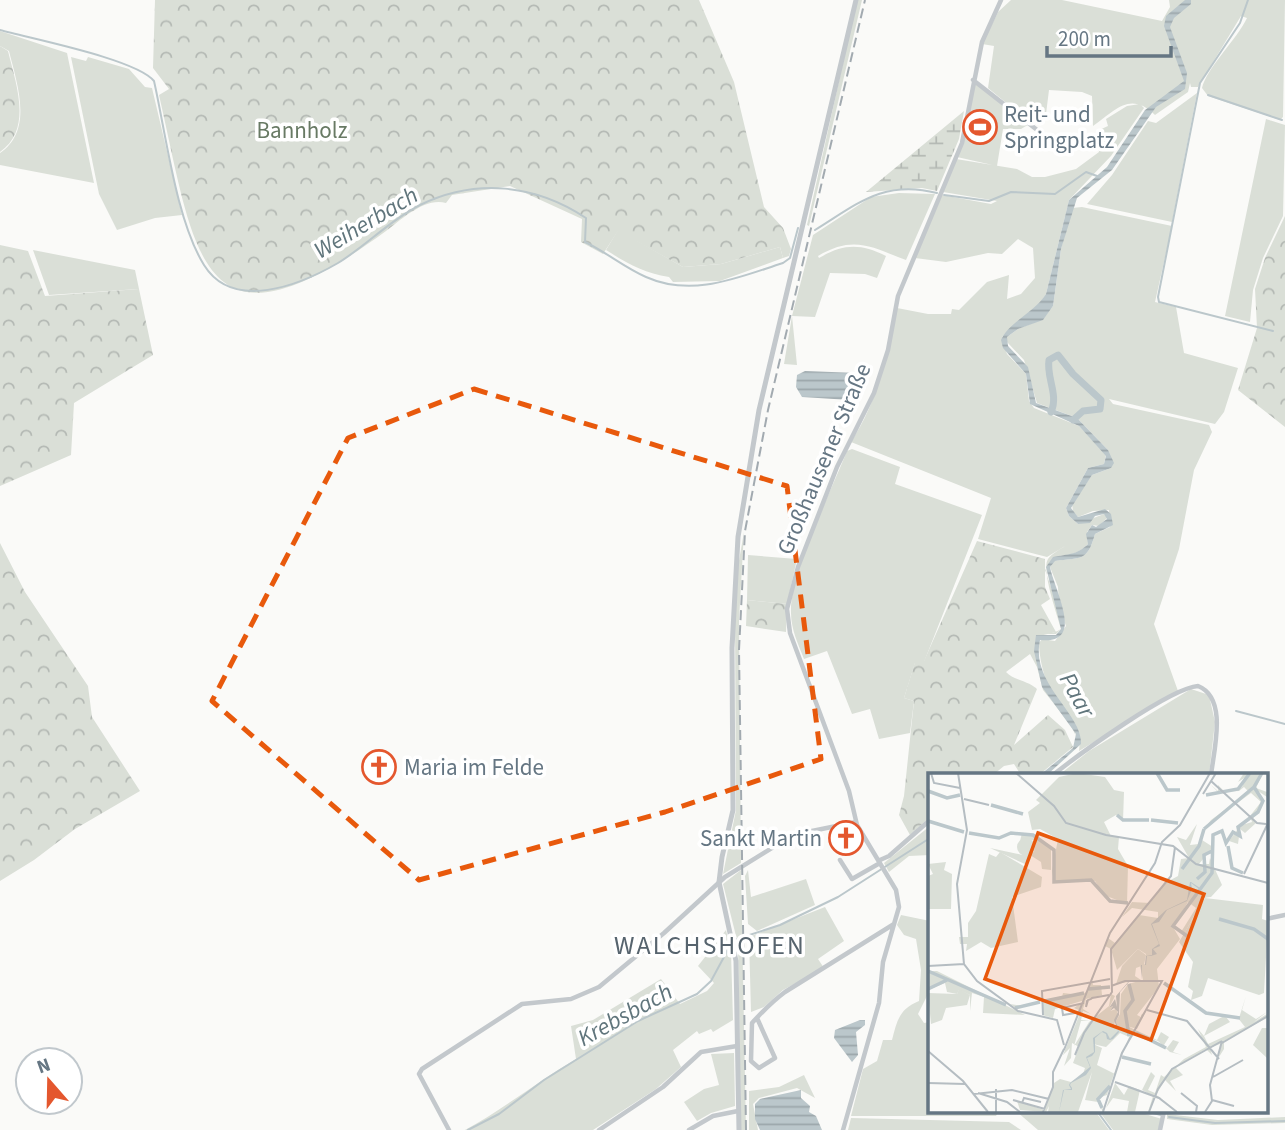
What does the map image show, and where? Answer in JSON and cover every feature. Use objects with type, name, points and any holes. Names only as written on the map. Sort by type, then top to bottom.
[{"type":"street","points":[[739,1130],[733,946],[719,882],[733,810],[732,628],[743,502],[759,410],[856,0]]},
{"type":"street","name":"Großhausener Straße","points":[[843,1130],[873,1027],[883,962],[895,924],[898,895],[855,819],[853,803],[790,633],[787,609],[798,567],[836,467],[874,393],[888,350],[895,308],[962,143],[982,42],[1001,0]]},
{"type":"street","points":[[973,80],[1041,133]]},
{"type":"street","points":[[1056,773],[1094,743],[1180,691],[1198,686],[1208,692],[1215,703],[1211,773]]},
{"type":"street","points":[[449,1130],[419,1074],[422,1069],[522,1004],[571,999],[599,987],[664,933],[719,882],[794,837],[855,819]]},
{"type":"street","points":[[840,860],[852,878],[882,865],[928,822]]},
{"type":"street","points":[[757,1018],[775,1059],[759,1068],[751,1061],[751,1027],[757,1018],[785,992],[895,924]]},
{"type":"street","points":[[600,1130],[663,1087],[701,1052],[737,1046]]},
{"type":"street","points":[[689,1130],[713,1116],[738,1111]]},
{"type":"street","points":[[1160,1130],[1164,1112]]},
{"type":"highlighted area","points":[[474,389],[787,486],[821,759],[665,812],[419,880],[212,701],[348,438]]},
{"type":"green space","name":"Bannholz","points":[[155,0],[699,0],[734,82],[764,207],[783,228],[791,249],[789,256],[783,258],[780,247],[721,264],[683,267],[618,231],[603,254],[581,242],[582,219],[510,186],[452,195],[446,203],[422,206],[324,271],[277,290],[242,291],[216,275],[198,245],[184,204],[159,95],[169,89],[153,68]]},
{"type":"green space","points":[[857,0],[862,0],[809,226],[807,225]]},
{"type":"green space","points":[[1011,0],[1062,0],[1162,21],[1170,7],[1169,0],[1285,0],[1283,117],[1280,120],[1208,96],[1202,88],[1209,72],[1247,18],[1241,16],[1198,87],[1191,87],[1190,83],[1188,92],[1155,115],[1138,104],[1130,104],[1116,109],[1093,126],[1092,96],[1082,92],[1049,90],[1046,114],[1021,129],[1003,129],[997,166],[957,157],[973,84],[978,84],[1010,106],[988,88],[994,46],[982,44],[998,12]]},
{"type":"green space","points":[[0,31],[67,53],[94,183],[0,165],[0,153],[17,132],[20,106],[9,51],[0,46]]},
{"type":"green space","points":[[0,46],[8,51],[15,77],[19,119],[10,142],[0,152]]},
{"type":"green space","points":[[71,57],[86,61],[88,57],[129,69],[145,87],[152,88],[182,215],[155,218],[117,230],[99,194]]},
{"type":"green space","points":[[1197,93],[1172,222],[1087,204],[1112,175],[1148,121],[1156,123]]},
{"type":"green space","points":[[1140,104],[1144,108],[1111,156],[1069,200],[1046,294],[1038,307],[1002,337],[1007,354],[1026,374],[1029,401],[1034,408],[1079,426],[1106,455],[1104,464],[1088,468],[1066,508],[1069,516],[1078,524],[1104,514],[1108,517],[1099,526],[1092,525],[1087,532],[1088,544],[1085,547],[1075,553],[1059,556],[1046,569],[1049,557],[1065,546],[1047,557],[978,539],[991,498],[851,442],[881,377],[897,308],[928,314],[951,314],[952,309],[959,310],[987,282],[1009,275],[1007,299],[1021,294],[1035,278],[1033,248],[1018,239],[1002,254],[988,253],[946,262],[915,258],[942,195],[991,204],[997,201],[943,192],[956,159],[1017,169],[1032,177],[1045,177],[1076,169],[1099,152],[1097,131],[1108,126],[1106,119],[1127,106]]},
{"type":"green space","points":[[964,111],[959,139],[937,191],[922,188],[866,192]]},
{"type":"green space","points":[[1266,119],[1285,125],[1283,216],[1263,258],[1253,290],[1250,322],[1225,316]]},
{"type":"green space","points":[[899,193],[935,194],[906,260],[862,245],[842,246],[818,256],[819,258],[844,248],[860,247],[886,256],[877,278],[865,274],[830,273],[815,317],[792,316],[813,235],[871,197]]},
{"type":"green space","points":[[1082,207],[1172,226],[1155,302],[1176,307],[1184,353],[1238,368],[1224,412],[1215,424],[1109,399],[1113,404],[1209,425],[1212,432],[1194,470],[1179,549],[1154,624],[1178,691],[1079,751],[1075,725],[1046,680],[1039,643],[1042,639],[1055,641],[1066,626],[1059,607],[1058,587],[1050,567],[1054,561],[1081,557],[1089,550],[1095,534],[1110,527],[1109,510],[1093,511],[1078,517],[1072,504],[1092,475],[1111,468],[1108,450],[1077,418],[1037,403],[1024,360],[1007,342],[1007,337],[1018,329],[1043,319],[1053,306],[1061,249],[1071,211],[1072,208]]},
{"type":"green space","points":[[1285,216],[1285,427],[1238,390],[1257,328],[1255,289],[1265,258]]},
{"type":"green space","points":[[618,230],[683,267],[721,264],[780,247],[783,258],[720,281],[673,282],[669,277],[636,267],[606,250]]},
{"type":"green space","points":[[0,245],[28,251],[45,296],[139,289],[153,355],[74,403],[71,455],[0,486]]},
{"type":"green space","points":[[33,250],[135,270],[139,289],[49,295]]},
{"type":"green space","points":[[792,316],[797,365],[784,364]]},
{"type":"green space","points":[[852,449],[900,467],[895,484],[982,515],[924,662],[915,663],[904,698],[914,701],[910,733],[879,739],[870,709],[852,714],[827,651],[804,659],[791,619],[792,597],[804,556],[847,451]]},
{"type":"green space","points":[[744,532],[739,620],[741,863],[723,874],[736,810],[735,618],[737,572]]},
{"type":"green space","points":[[977,541],[1045,559],[1045,587],[1050,599],[1041,605],[1056,632],[1031,638],[1030,654],[1006,672],[1037,689],[1014,745],[1048,715],[1065,730],[1073,747],[1041,773],[1020,773],[1014,764],[1004,766],[995,773],[928,773],[928,819],[910,835],[899,815],[904,796],[914,701],[904,698],[915,662],[924,661]]},
{"type":"green space","points":[[0,543],[25,592],[88,686],[92,717],[140,791],[75,829],[34,860],[0,881]]},
{"type":"green space","points":[[748,555],[797,559],[787,604],[747,600]]},
{"type":"green space","points":[[1047,575],[1057,607],[1061,629],[1050,592]]},
{"type":"green space","points":[[747,600],[787,604],[786,632],[746,626]]},
{"type":"green space","points":[[1041,634],[1038,661],[1041,679],[1049,696],[1071,722],[1076,736],[1070,724],[1043,690],[1037,667],[1030,654],[1030,638]]},
{"type":"green space","points":[[1191,689],[1209,695],[1215,722],[1209,773],[1062,773],[1089,751]]},
{"type":"green space","points":[[928,828],[928,855],[909,856],[889,872],[884,863]]},
{"type":"green space","points":[[741,870],[746,1130],[741,1130],[738,944],[723,884]]},
{"type":"green space","points":[[748,870],[751,897],[806,879],[815,905],[757,931],[748,924],[745,876]]},
{"type":"green space","points":[[825,907],[844,941],[818,959],[824,968],[783,990],[764,1007],[751,1012],[749,937]]},
{"type":"green space","points":[[901,915],[928,921],[928,994],[918,1014],[924,1023],[928,1022],[928,1112],[998,1112],[996,1116],[851,1116],[863,1069],[877,1061],[883,1040],[892,1040],[897,1021],[903,1012],[919,1001],[921,970],[916,939],[904,935],[897,925]]},
{"type":"green space","points":[[726,930],[731,952],[733,1020],[713,1032],[711,1029],[699,1034],[697,1031],[673,1050],[681,1067],[656,1089],[593,1130],[465,1130],[576,1059],[571,1026],[593,1020],[661,979],[680,1004],[707,991],[714,983],[698,966]]},
{"type":"green space","points":[[734,1053],[735,1106],[711,1113],[697,1121],[684,1102],[704,1089],[719,1085],[711,1054]]},
{"type":"green space","points":[[804,1075],[815,1098],[797,1088],[759,1098],[753,1104],[758,1130],[749,1130],[749,1091],[779,1087]]},
{"type":"green space","points":[[1017,1112],[1096,1112],[1109,1130],[1038,1130]]},
{"type":"green space","points":[[1100,1112],[1138,1112],[1162,1119],[1159,1130],[1113,1130]]},
{"type":"green space","points":[[1167,1114],[1218,1120],[1285,1117],[1285,1123],[1212,1125],[1167,1119]]},
{"type":"green space","points":[[851,1118],[1009,1122],[1021,1130],[848,1130]]},
{"type":"shaded area","points":[[1185,0],[1191,0],[1191,4],[1174,18],[1170,27],[1187,73],[1185,89],[1156,107],[1112,170],[1077,198],[1061,249],[1053,306],[1043,320],[1018,329],[1007,337],[1008,346],[1028,367],[1036,403],[1077,418],[1108,450],[1114,463],[1111,468],[1092,475],[1071,508],[1078,517],[1105,509],[1111,514],[1113,525],[1095,534],[1089,550],[1081,557],[1055,561],[1050,567],[1065,626],[1062,634],[1054,639],[1040,640],[1039,656],[1042,671],[1074,721],[1081,744],[1049,773],[1042,773],[1073,748],[1076,734],[1042,687],[1034,651],[1036,635],[1056,635],[1061,629],[1046,567],[1053,557],[1072,554],[1084,548],[1088,544],[1086,534],[1092,525],[1096,527],[1107,519],[1104,514],[1095,516],[1090,523],[1078,524],[1069,516],[1066,508],[1088,468],[1104,464],[1106,456],[1079,426],[1030,404],[1026,374],[1003,348],[1001,340],[1046,294],[1069,200],[1107,167],[1145,110],[1184,81],[1164,26],[1166,16]]},
{"type":"shaded area","points":[[805,371],[858,373],[863,379],[861,390],[850,400],[802,397],[796,387],[797,375]]},
{"type":"shaded area","points":[[865,1020],[865,1025],[856,1032],[858,1055],[852,1062],[834,1038],[835,1030]]},
{"type":"shaded area","points":[[801,1090],[801,1098],[810,1106],[809,1112],[816,1116],[822,1130],[760,1130],[755,1119],[755,1104],[760,1099]]},
{"type":"waterway","points":[[1248,0],[1240,23],[1200,83],[1158,297],[1159,302],[1273,331]]},
{"type":"waterway","name":"Weiherbach","points":[[0,30],[106,58],[144,73],[154,81],[186,225],[204,265],[217,279],[232,288],[268,290],[305,279],[338,263],[420,205],[441,196],[484,188],[526,192],[567,207],[586,218],[585,242],[646,277],[681,286],[716,283],[783,263],[790,258],[798,228]]},
{"type":"waterway","points":[[1208,95],[1282,120]]},
{"type":"waterway","name":"Weiherbach","points":[[944,195],[989,201],[1011,192],[1055,194],[1086,172],[1097,176]]},
{"type":"waterway","name":"Weiherbach","points":[[815,230],[857,204],[885,192],[901,189],[937,193]]},
{"type":"waterway","name":"Paar","points":[[1051,412],[1054,399],[1049,360],[1058,355],[1073,374],[1101,400],[1100,409],[1083,411],[1073,420]]},
{"type":"waterway","points":[[1236,711],[1285,724]]},
{"type":"waterway","name":"Krebsbach","points":[[734,940],[780,925],[838,897],[928,839]]},
{"type":"waterway","name":"Krebsbach","points":[[468,1130],[499,1114],[544,1080],[638,1021],[697,994],[711,981],[731,944]]},
{"type":"waterway","points":[[1098,1112],[1111,1130]]},
{"type":"waterway","points":[[1149,1112],[1161,1115]]},
{"type":"waterway","points":[[1169,1117],[1215,1123],[1285,1121]]},
{"type":"railway","points":[[746,1130],[739,650],[745,531],[768,410],[865,0]]},
{"type":"place","name":"Reit- und Springplatz","points":[[980,127]]},
{"type":"place","name":"Maria im Felde","points":[[379,767]]},
{"type":"place","name":"Sankt Martin","points":[[846,838]]},
{"type":"district","name":"WALCHSHOFEN","points":[[710,945]]}]
